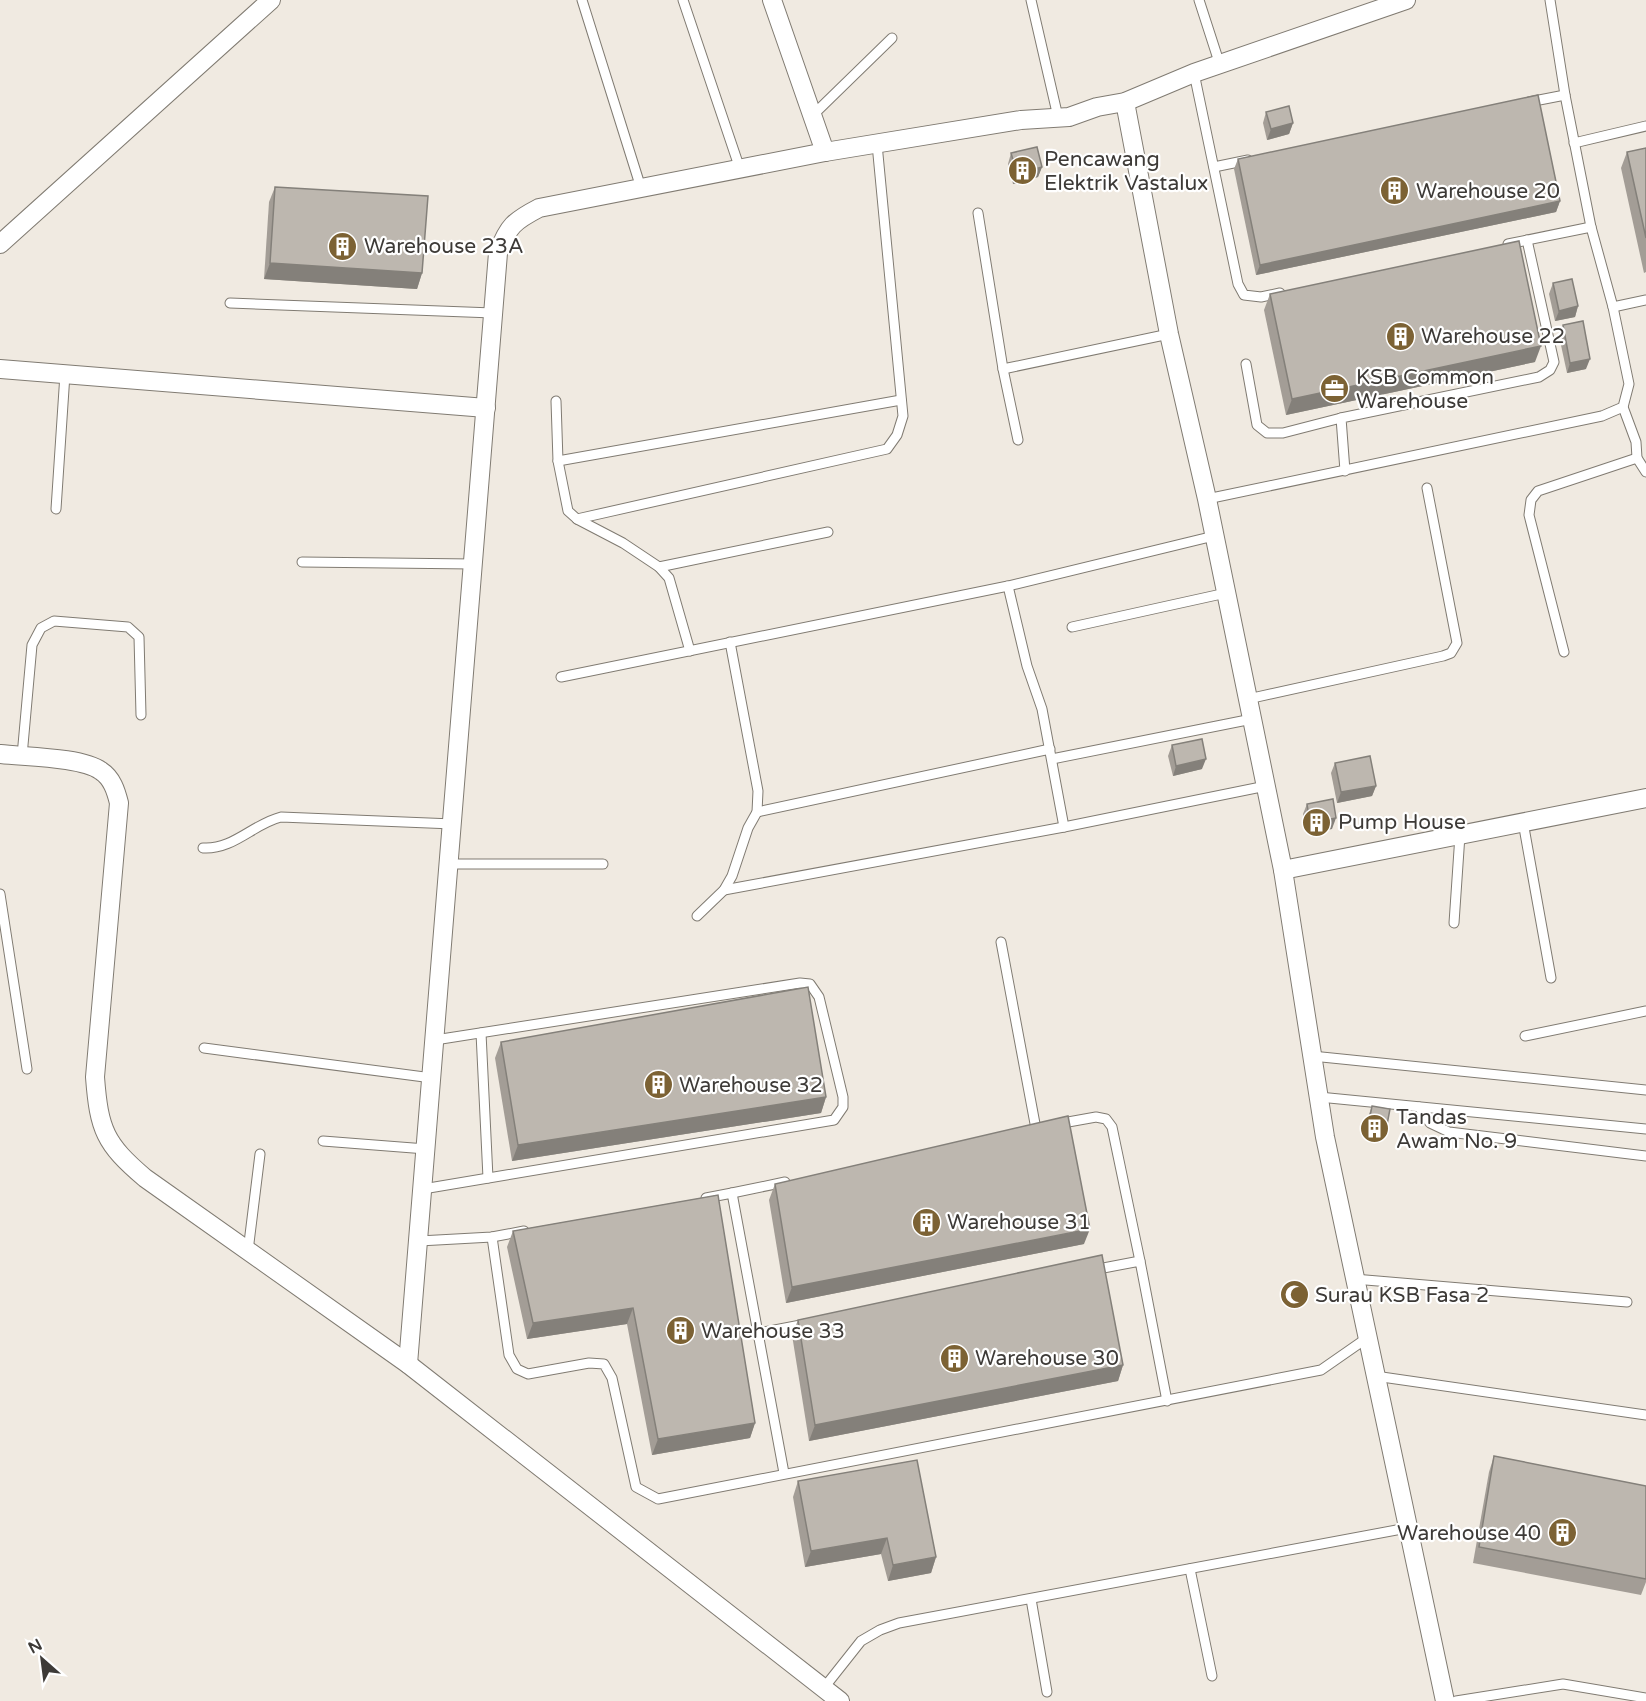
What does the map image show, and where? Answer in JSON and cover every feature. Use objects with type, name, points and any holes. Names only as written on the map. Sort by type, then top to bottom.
[{"type":"street","points":[[0,244],[271,0]]},
{"type":"street","points":[[772,0],[825,152]]},
{"type":"street","points":[[408,1364],[498,253],[505,235],[518,220],[539,208],[825,152],[1021,120],[1069,117],[1097,107],[1125,102],[1194,73],[1406,0]]},
{"type":"street","points":[[1125,102],[1169,334],[1266,786],[1282,870],[1325,1137],[1445,1701]]},
{"type":"street","points":[[0,369],[486,408]]},
{"type":"street","points":[[0,754],[85,763],[102,771],[114,785],[119,803],[95,1077],[97,1108],[105,1135],[121,1157],[145,1178],[408,1364],[840,1701]]},
{"type":"street","points":[[1282,870],[1646,798]]},
{"type":"lane","points":[[582,0],[641,188]]},
{"type":"lane","points":[[683,0],[740,169]]},
{"type":"lane","points":[[1031,0],[1058,117]]},
{"type":"lane","points":[[1199,0],[1220,65]]},
{"type":"lane","points":[[1550,0],[1565,95],[1591,227],[1613,307],[1629,384],[1623,407],[1635,442],[1637,458],[1646,472]]},
{"type":"lane","points":[[813,115],[892,38]]},
{"type":"lane","points":[[1194,73],[1238,284],[1244,295],[1261,297],[1295,289]]},
{"type":"lane","points":[[1518,105],[1565,95]]},
{"type":"lane","points":[[1574,143],[1646,126]]},
{"type":"lane","points":[[577,519],[887,449],[897,435],[903,416],[877,144]]},
{"type":"lane","points":[[1214,167],[1260,158]]},
{"type":"lane","points":[[978,213],[1003,369],[1018,440]]},
{"type":"lane","points":[[1504,245],[1591,227]]},
{"type":"lane","points":[[1246,364],[1257,425],[1267,433],[1283,433],[1341,418],[1539,377],[1550,370],[1554,362],[1527,240]]},
{"type":"lane","points":[[1613,307],[1646,300]]},
{"type":"lane","points":[[230,303],[493,314]]},
{"type":"lane","points":[[1003,369],[1169,334]]},
{"type":"lane","points":[[56,509],[65,374]]},
{"type":"lane","points":[[558,461],[901,400]]},
{"type":"lane","points":[[556,401],[558,461],[568,511],[577,519],[623,543],[659,567],[669,578],[690,651]]},
{"type":"lane","points":[[1206,500],[1602,416],[1623,407]]},
{"type":"lane","points":[[1341,418],[1345,471]]},
{"type":"lane","points":[[1564,652],[1529,515],[1531,500],[1538,490],[1637,458]]},
{"type":"lane","points":[[1248,699],[1451,653],[1457,643],[1427,488]]},
{"type":"lane","points":[[659,567],[828,532]]},
{"type":"lane","points":[[561,677],[1008,586],[1214,536]]},
{"type":"lane","points":[[302,562],[474,564]]},
{"type":"lane","points":[[1008,586],[1027,666],[1042,709],[1064,827]]},
{"type":"lane","points":[[1072,627],[1226,593]]},
{"type":"lane","points":[[22,756],[32,645],[41,628],[54,621],[128,627],[139,637],[141,715]]},
{"type":"lane","points":[[697,916],[724,890],[732,876],[748,828],[757,812],[758,791],[730,642]]},
{"type":"lane","points":[[1052,759],[1252,719]]},
{"type":"lane","points":[[757,812],[1050,748]]},
{"type":"lane","points":[[724,890],[1064,827],[1266,786]]},
{"type":"lane","points":[[203,848],[213,849],[237,841],[271,820],[281,817],[453,824]]},
{"type":"lane","points":[[1523,822],[1551,978]]},
{"type":"lane","points":[[1454,923],[1460,835]]},
{"type":"lane","points":[[450,864],[603,864]]},
{"type":"lane","points":[[0,894],[27,1070]]},
{"type":"lane","points":[[1000,942],[1036,1129]]},
{"type":"lane","points":[[423,1189],[834,1120],[843,1107],[843,1097],[819,997],[810,984],[800,983],[435,1040]]},
{"type":"lane","points":[[1525,1036],[1646,1011]]},
{"type":"lane","points":[[481,1033],[488,1178]]},
{"type":"lane","points":[[204,1048],[432,1078]]},
{"type":"lane","points":[[1312,1056],[1646,1090]]},
{"type":"lane","points":[[1319,1097],[1646,1129]]},
{"type":"lane","points":[[1419,1107],[1430,1123],[1449,1132],[1646,1156]]},
{"type":"lane","points":[[1024,1131],[1096,1117],[1106,1119],[1112,1127],[1167,1401]]},
{"type":"lane","points":[[323,1141],[426,1149]]},
{"type":"lane","points":[[248,1251],[260,1154]]},
{"type":"lane","points":[[697,1200],[790,1181]]},
{"type":"lane","points":[[732,1193],[784,1473]]},
{"type":"lane","points":[[419,1241],[492,1237],[537,1229]]},
{"type":"lane","points":[[492,1237],[509,1355],[518,1369],[528,1374],[589,1363],[604,1364],[612,1378],[636,1487],[658,1499],[1321,1370],[1367,1338]]},
{"type":"lane","points":[[1082,1272],[1140,1261]]},
{"type":"lane","points":[[1354,1279],[1627,1302]]},
{"type":"lane","points":[[758,1333],[816,1322]]},
{"type":"lane","points":[[1376,1376],[1646,1415]]},
{"type":"lane","points":[[823,1689],[861,1641],[880,1630],[899,1623],[1407,1528]]},
{"type":"lane","points":[[1190,1569],[1212,1676]]},
{"type":"lane","points":[[1031,1599],[1047,1692]]},
{"type":"lane","points":[[1456,1701],[1563,1684],[1646,1698]]},
{"type":"building","name":"Warehouse 20","points":[[1538,95],[1560,201],[1260,265],[1238,159]]},
{"type":"building","points":[[1289,106],[1293,123],[1271,129],[1266,112]]},
{"type":"building","points":[[1037,147],[1042,167],[1017,174],[1011,153]]},
{"type":"building","points":[[1646,148],[1646,238],[1627,152]]},
{"type":"building","name":"Warehouse 23A","points":[[275,187],[428,196],[422,273],[270,263]]},
{"type":"building","name":"Warehouse 22","points":[[1519,241],[1541,346],[1292,399],[1270,294]]},
{"type":"building","points":[[1572,279],[1578,306],[1559,311],[1553,283]]},
{"type":"building","points":[[1583,321],[1590,359],[1570,363],[1563,325]]},
{"type":"building","points":[[1202,739],[1206,759],[1176,766],[1172,745]]},
{"type":"building","points":[[1370,756],[1376,786],[1341,792],[1335,763]]},
{"type":"building","points":[[1333,799],[1336,818],[1310,823],[1307,804]]},
{"type":"building","name":"Warehouse 32","points":[[808,987],[826,1097],[518,1145],[501,1042]]},
{"type":"building","points":[[1372,1106],[1390,1109],[1386,1130],[1368,1127]]},
{"type":"building","name":"Warehouse 31","points":[[1068,1116],[1090,1229],[792,1287],[775,1184]]},
{"type":"building","name":"Warehouse 33","points":[[718,1195],[755,1423],[658,1439],[633,1308],[533,1323],[513,1231]]},
{"type":"building","name":"Warehouse 30","points":[[1102,1255],[1123,1365],[815,1425],[798,1320]]},
{"type":"building","name":"Warehouse 40","points":[[1494,1456],[1646,1486],[1646,1579],[1479,1547]]},
{"type":"building","points":[[917,1460],[936,1557],[893,1565],[887,1538],[811,1551],[798,1481]]},
{"type":"place","name":"Pencawang Elektrik Vastalux","points":[[1023,171]]},
{"type":"place","name":"Warehouse 20","points":[[1395,191]]},
{"type":"place","name":"Warehouse 23A","points":[[343,246]]},
{"type":"place","name":"Warehouse 22","points":[[1400,336]]},
{"type":"place","name":"KSB Common Warehouse","points":[[1335,389]]},
{"type":"place","name":"Pump House","points":[[1317,822]]},
{"type":"place","name":"Warehouse 32","points":[[658,1085]]},
{"type":"place","name":"Tandas Awam No. 9","points":[[1375,1129]]},
{"type":"place","name":"Warehouse 31","points":[[926,1222]]},
{"type":"place","name":"Surau KSB Fasa 2","points":[[1294,1295]]},
{"type":"place","name":"Warehouse 33","points":[[680,1331]]},
{"type":"place","name":"Warehouse 30","points":[[954,1358]]},
{"type":"place","name":"Warehouse 40","points":[[1562,1533]]}]
